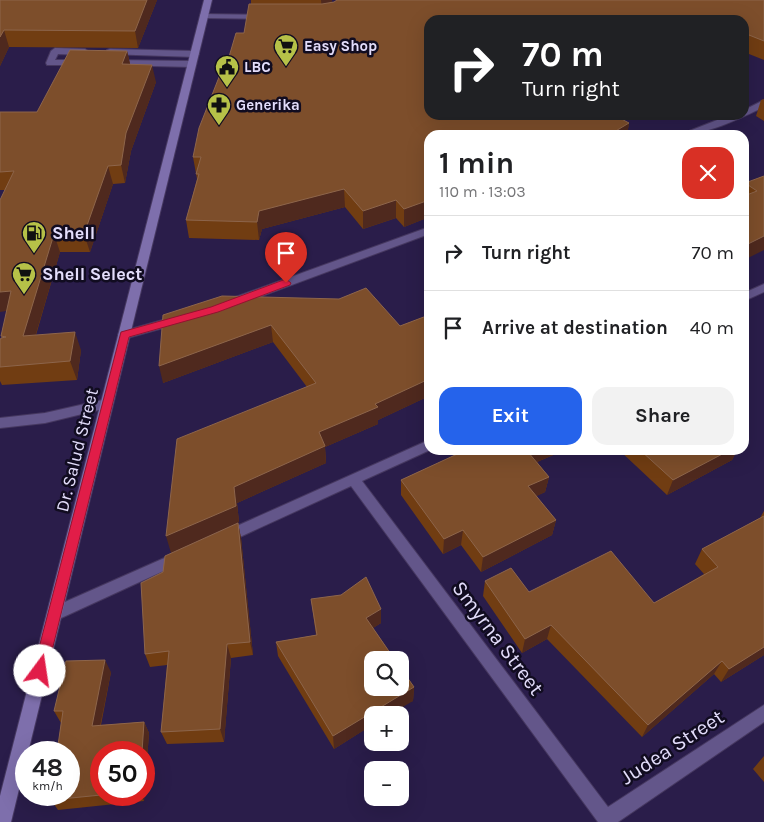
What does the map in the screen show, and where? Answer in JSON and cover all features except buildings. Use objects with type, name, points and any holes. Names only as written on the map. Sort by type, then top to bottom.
[{"type":"main road","name":"Dr. Salud Street","points":[[2,822],[208,0]]},
{"type":"street","points":[[204,16],[272,17]]},
{"type":"street","points":[[88,63],[50,63],[55,51],[95,52]]},
{"type":"street","points":[[105,52],[193,59]]},
{"type":"street","points":[[106,63],[193,59]]},
{"type":"street","points":[[749,110],[764,102]]},
{"type":"street","points":[[698,130],[724,120]]},
{"type":"street","points":[[224,306],[424,232]]},
{"type":"street","points":[[749,295],[764,288]]},
{"type":"street","points":[[124,335],[188,317]]},
{"type":"street","points":[[0,423],[45,418],[107,404]]},
{"type":"street","points":[[209,545],[424,447]]},
{"type":"street","name":"Smyrna Street","points":[[354,480],[607,820]]},
{"type":"street","points":[[54,614],[190,553]]},
{"type":"street","name":"Judea Street","points":[[607,820],[764,713]]},
{"type":"place","name":"Easy Shop","points":[[286,67]]},
{"type":"place","name":"LBC","points":[[227,88]]},
{"type":"place","name":"Generika","points":[[219,126]]},
{"type":"place","name":"Shell","points":[[34,254]]},
{"type":"place","name":"Shell Select","points":[[24,295]]},
{"type":"route","points":[[40,671],[124,335],[215,309],[286,283]]}]
